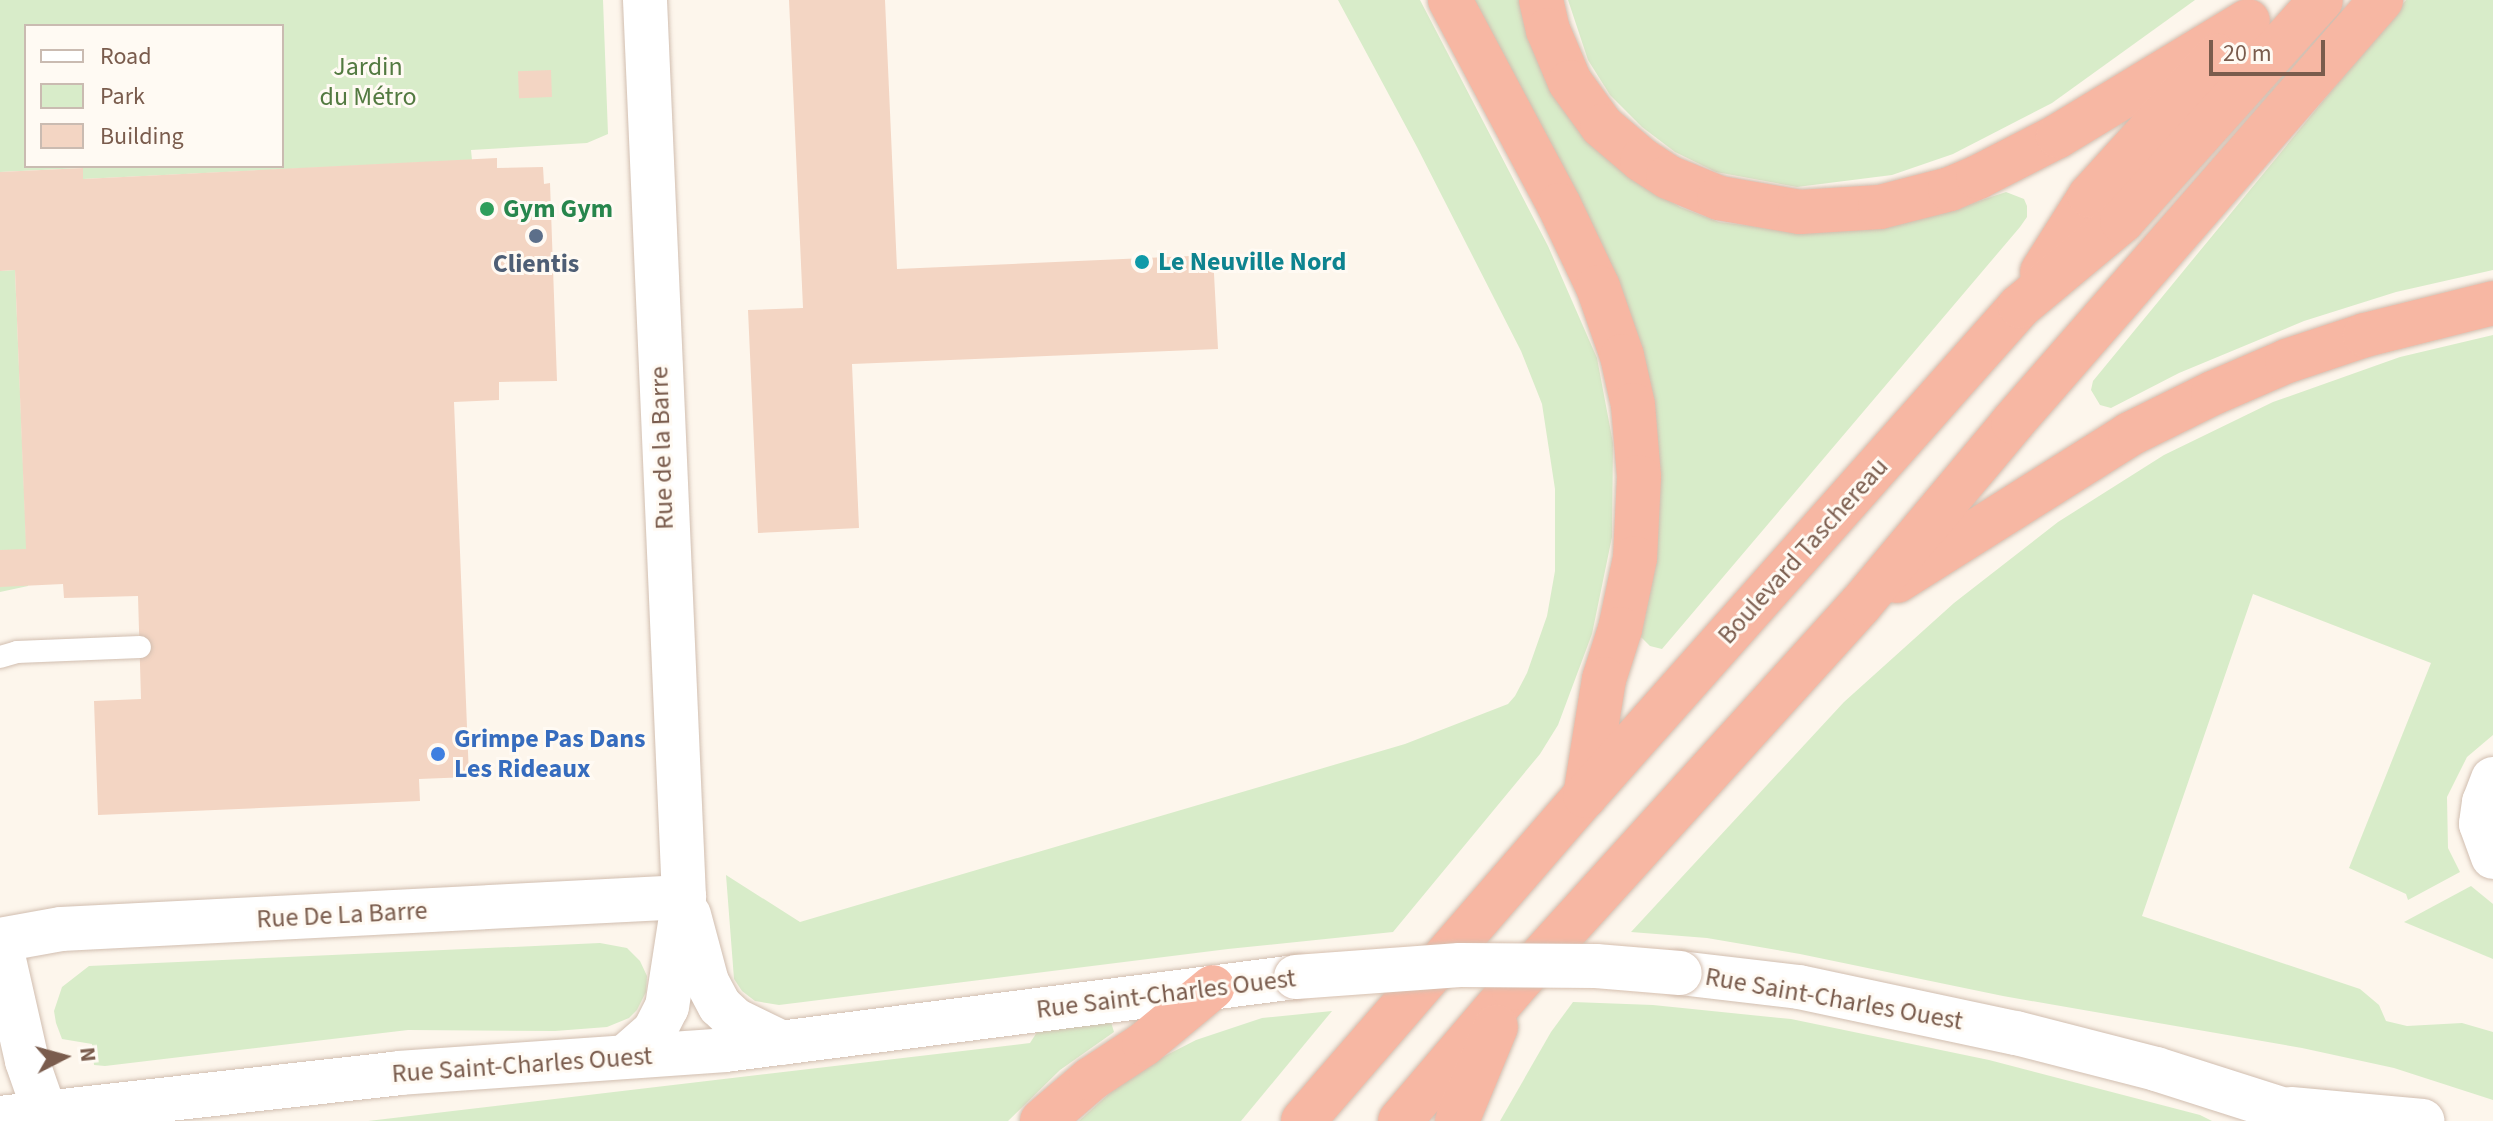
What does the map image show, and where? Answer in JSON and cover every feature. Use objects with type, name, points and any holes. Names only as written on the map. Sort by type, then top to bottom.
[{"type":"highway","points":[[1450,0],[1559,205],[1598,287],[1616,335],[1633,405],[1639,477],[1635,558],[1620,629],[1604,679],[1585,796]]},
{"type":"highway","points":[[1541,0],[1548,30],[1570,82],[1602,126],[1642,160],[1668,177],[1719,198],[1800,212],[1880,207],[1937,193],[1978,177],[2058,136],[2257,10]]},
{"type":"highway","name":"Boulevard Taschereau","points":[[1303,1121],[1585,796],[2020,306],[2122,221],[2321,0]]},
{"type":"highway","points":[[1400,1121],[1513,988],[1861,604],[2013,422],[2381,0]]},
{"type":"highway","points":[[2020,306],[2090,196],[2257,10]]},
{"type":"highway","points":[[1861,604],[2094,455],[2213,393],[2287,361],[2365,335],[2493,303]]},
{"type":"highway","points":[[1042,1121],[1091,1079],[1144,1044],[1213,987]]},
{"type":"highway","points":[[1457,1121],[1513,988]]},
{"type":"street","name":"Rue de la Barre","points":[[626,1056],[654,1032],[667,1007],[684,897],[645,0]]},
{"type":"street","points":[[2493,779],[2481,813],[2483,835],[2493,857]]},
{"type":"street","name":"Rue de la Barre","points":[[684,897],[707,982],[717,1001],[735,1020],[782,1043]]},
{"type":"street","name":"Rue De La Barre","points":[[0,941],[61,929],[684,897]]},
{"type":"street","points":[[0,941],[27,1061],[47,1117]]},
{"type":"street","name":"Rue Saint-Charles Ouest","points":[[0,1118],[47,1117],[399,1073],[782,1043],[1296,977],[1460,965],[1596,966],[1799,987],[2113,1057],[2300,1115],[2422,1121]]},
{"type":"lane","points":[[0,657],[17,652],[140,647]]},
{"type":"green space","name":"Jardin du Métro","points":[[0,0],[603,0],[608,134],[587,143],[471,150],[472,160],[83,179],[82,168],[0,172]]},
{"type":"green space","points":[[1338,0],[1420,0],[1548,246],[1597,358],[1613,443],[1612,537],[1592,634],[1558,725],[1540,754],[1393,932],[1228,949],[779,1005],[755,1001],[742,991],[734,979],[726,875],[800,922],[1405,744],[1508,704],[1515,696],[1527,673],[1547,616],[1555,571],[1555,489],[1542,404],[1521,351]]},
{"type":"green space","points":[[1469,0],[1524,0],[1645,186],[1680,207],[1719,222],[1801,232],[1943,213],[2006,192],[2024,199],[2027,206],[2027,217],[2020,227],[1662,649],[1650,646],[1639,635],[1654,564],[1659,478]]},
{"type":"green space","points":[[1568,0],[2195,0],[2052,103],[1953,154],[1892,175],[1797,187],[1716,172],[1675,152],[1642,127],[1610,95],[1588,60]]},
{"type":"green space","points":[[2406,0],[2493,0],[2493,270],[2396,292],[2304,321],[2179,373],[2111,408],[2100,405],[2091,390],[2093,381]]},
{"type":"green space","points":[[15,270],[28,586],[0,592],[0,271]]},
{"type":"green space","points":[[2493,335],[2493,735],[2467,757],[2447,797],[2448,848],[2460,872],[2408,900],[2406,894],[2349,868],[2431,663],[2253,594],[2142,916],[2360,989],[2379,1005],[2386,1021],[2407,1026],[2462,1023],[2493,1032],[2493,1100],[2394,1068],[2302,1048],[2003,996],[1800,954],[1707,938],[1631,932],[1844,702],[1954,603],[2058,522],[2164,455],[2273,402],[2400,357]]},
{"type":"green space","points":[[2471,886],[2493,904],[2493,959],[2404,922]]},
{"type":"green space","points":[[600,943],[627,948],[640,961],[647,976],[646,992],[637,1010],[629,1018],[607,1027],[555,1031],[408,1030],[105,1066],[94,1065],[92,1044],[62,1039],[54,1011],[62,987],[89,966]]},
{"type":"green space","points":[[1573,1002],[1653,1005],[1791,1019],[1989,1060],[2200,1115],[2212,1121],[1500,1121],[1551,1032]]},
{"type":"green space","points":[[1332,1011],[1241,1121],[1079,1121],[1111,1092],[1157,1060],[1196,1040],[1262,1018]]},
{"type":"green space","points":[[1111,1022],[1114,1032],[1060,1070],[1008,1121],[368,1121],[1030,1043],[1039,1029]]},
{"type":"building","name":"Le Neuville Nord","points":[[789,0],[885,0],[897,269],[1213,255],[1218,349],[852,364],[859,528],[758,533],[748,310],[803,308]]},
{"type":"building","points":[[551,70],[552,97],[519,98],[518,71]]},
{"type":"building","points":[[497,158],[497,168],[543,167],[544,184],[550,183],[557,381],[499,382],[499,400],[454,402],[469,777],[419,779],[420,801],[98,815],[94,701],[141,699],[138,596],[64,598],[63,584],[0,587],[0,550],[26,549],[15,270],[0,271],[0,172],[83,168],[83,179]]},
{"type":"place","name":"Gym Gym","points":[[487,209]]},
{"type":"place","name":"Clientis","points":[[536,236]]},
{"type":"place","name":"Le Neuville Nord","points":[[1142,262]]},
{"type":"place","name":"Grimpe Pas Dans Les Rideaux","points":[[438,754]]}]
